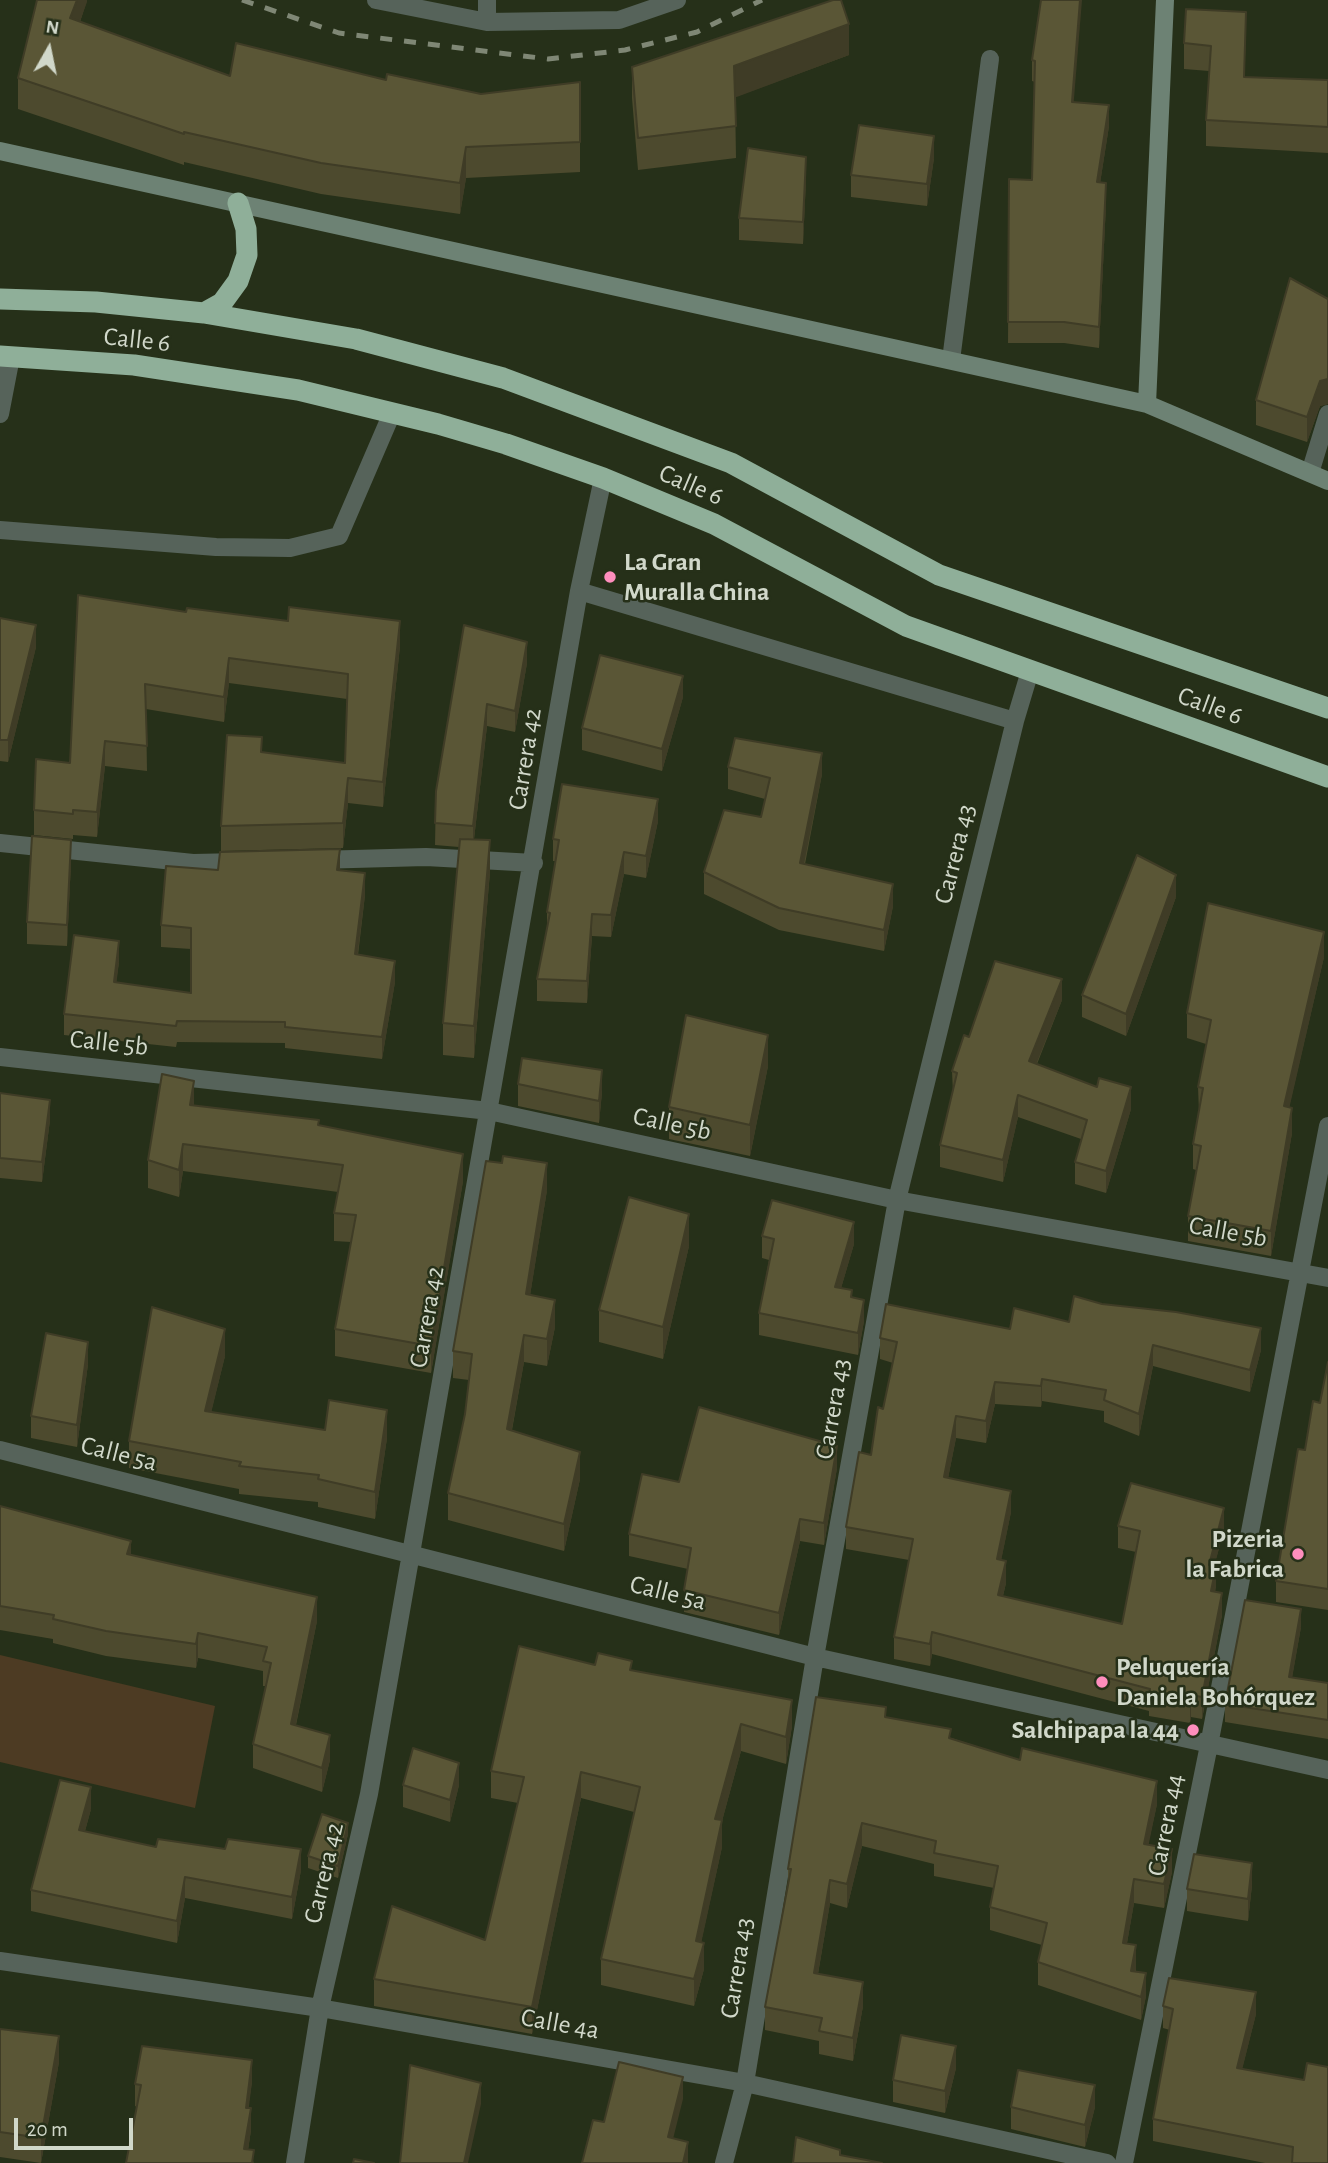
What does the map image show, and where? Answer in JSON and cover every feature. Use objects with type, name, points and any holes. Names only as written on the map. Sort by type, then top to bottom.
[{"type":"highway","points":[[204,313],[222,303],[238,281],[247,256],[246,229],[238,203]]},
{"type":"highway","name":"Calle 6","points":[[0,299],[96,302],[204,313],[356,339],[503,378],[731,463],[939,575],[1328,708]]},
{"type":"highway","name":"Calle 6","points":[[5,357],[134,365],[299,390],[495,440],[603,478],[713,524],[906,626],[1328,777]]},
{"type":"main road","points":[[1147,404],[1164,0]]},
{"type":"main road","points":[[0,151],[1147,404],[1328,481]]},
{"type":"street","points":[[376,0],[486,22],[619,20],[677,0]]},
{"type":"street","points":[[486,22],[487,0]]},
{"type":"street","points":[[951,360],[990,59]]},
{"type":"street","points":[[0,414],[5,357]]},
{"type":"street","points":[[0,530],[216,547],[290,548],[339,536],[392,413]]},
{"type":"street","points":[[1310,473],[1328,414]]},
{"type":"street","name":"Carrera 42","points":[[295,2163],[320,2008],[369,1794],[534,863],[579,591],[603,478]]},
{"type":"street","points":[[579,591],[1015,721]]},
{"type":"street","name":"Carrera 43","points":[[724,2163],[745,2083],[814,1657],[897,1200],[1015,721],[1030,671]]},
{"type":"street","points":[[0,843],[193,863],[262,862]]},
{"type":"street","points":[[303,860],[426,857],[534,863]]},
{"type":"street","name":"Calle 5b","points":[[0,1058],[489,1111],[897,1200],[1328,1278]]},
{"type":"street","name":"Carrera 44","points":[[1124,2163],[1209,1745],[1328,1126]]},
{"type":"street","name":"Calle 5a","points":[[0,1450],[412,1557],[814,1657],[1328,1770]]},
{"type":"street","name":"Calle 4a","points":[[0,1961],[320,2008],[745,2083],[1107,2163]]},
{"type":"shaded area","points":[[0,1655],[215,1706],[195,1808],[0,1762]]},
{"type":"building","points":[[37,0],[77,0],[70,18],[230,76],[236,43],[386,80],[387,74],[481,94],[580,82],[580,142],[466,147],[460,183],[321,163],[184,134],[18,78]]},
{"type":"building","points":[[833,0],[841,0],[849,24],[734,66],[736,126],[638,138],[632,67]]},
{"type":"building","points":[[1041,0],[1080,0],[1072,102],[1109,105],[1097,182],[1106,183],[1099,327],[1064,322],[1008,322],[1009,179],[1032,180],[1035,61],[1032,60]]},
{"type":"building","points":[[1186,9],[1246,12],[1244,77],[1328,80],[1328,127],[1206,120],[1211,46],[1184,43]]},
{"type":"building","points":[[859,125],[934,136],[927,184],[851,175]]},
{"type":"building","points":[[748,148],[806,157],[803,222],[739,218]]},
{"type":"building","points":[[1290,278],[1328,299],[1328,379],[1320,381],[1307,417],[1256,400]]},
{"type":"building","points":[[78,595],[186,612],[187,608],[288,621],[289,607],[400,621],[383,782],[348,778],[343,823],[221,826],[227,735],[262,737],[261,752],[345,763],[348,674],[229,658],[224,697],[145,684],[147,746],[105,741],[97,812],[73,810],[73,814],[34,810],[36,759],[70,763]]},
{"type":"building","points":[[0,618],[36,625],[8,740],[0,740]]},
{"type":"building","points":[[464,625],[527,642],[515,711],[487,704],[473,826],[435,823],[436,791]]},
{"type":"building","points":[[600,655],[683,676],[662,749],[582,728]]},
{"type":"building","points":[[735,738],[822,753],[800,863],[893,884],[884,930],[779,908],[704,872],[724,810],[761,817],[770,778],[728,767]]},
{"type":"building","points":[[562,784],[658,799],[646,856],[624,852],[611,915],[592,914],[587,981],[537,979],[550,913],[547,912],[559,840],[553,839]]},
{"type":"building","points":[[32,836],[71,840],[67,925],[27,922]]},
{"type":"building","points":[[460,839],[490,840],[474,1026],[443,1023]]},
{"type":"building","points":[[340,849],[337,870],[365,873],[355,954],[395,961],[382,1037],[285,1027],[285,1022],[177,1021],[176,1026],[64,1014],[74,935],[119,941],[114,982],[191,993],[191,928],[161,925],[166,866],[218,870],[220,852]]},
{"type":"building","points":[[1137,855],[1176,875],[1126,1014],[1082,995]]},
{"type":"building","points":[[1208,903],[1324,932],[1284,1106],[1292,1108],[1271,1231],[1188,1216],[1201,1146],[1193,1144],[1203,1088],[1198,1087],[1211,1020],[1187,1013]]},
{"type":"building","points":[[995,961],[1062,979],[1029,1061],[1097,1087],[1099,1078],[1131,1087],[1106,1171],[1075,1162],[1087,1120],[1018,1095],[1003,1160],[940,1145],[957,1073],[952,1071],[964,1035],[969,1037]]},
{"type":"building","points":[[686,1015],[768,1035],[750,1125],[669,1107]]},
{"type":"building","points":[[522,1058],[602,1070],[599,1101],[518,1084]]},
{"type":"building","points":[[162,1074],[194,1081],[190,1105],[319,1120],[318,1125],[463,1154],[431,1346],[335,1329],[356,1215],[334,1213],[343,1165],[183,1144],[179,1170],[148,1160]]},
{"type":"building","points":[[0,1093],[50,1100],[42,1162],[0,1158]]},
{"type":"building","points":[[503,1156],[547,1163],[526,1294],[555,1300],[547,1339],[524,1335],[507,1429],[580,1452],[564,1524],[448,1493],[465,1414],[472,1354],[453,1351],[486,1161],[502,1163]]},
{"type":"building","points":[[629,1197],[689,1214],[663,1327],[599,1310]]},
{"type":"building","points":[[772,1200],[854,1222],[835,1287],[852,1290],[851,1297],[864,1300],[858,1333],[759,1313],[774,1239],[762,1236]]},
{"type":"building","points":[[1074,1296],[1102,1304],[1176,1312],[1261,1328],[1250,1370],[1153,1345],[1139,1414],[1104,1400],[1106,1390],[1042,1379],[1041,1386],[995,1382],[986,1421],[956,1416],[944,1477],[1011,1491],[997,1559],[1006,1561],[998,1595],[1122,1624],[1140,1531],[1118,1526],[1131,1483],[1224,1508],[1209,1565],[1216,1567],[1211,1591],[1222,1593],[1202,1697],[1191,1695],[1190,1702],[1149,1694],[1150,1689],[932,1632],[930,1644],[894,1637],[913,1539],[846,1527],[859,1452],[871,1455],[878,1407],[883,1409],[897,1342],[880,1338],[886,1304],[1010,1329],[1014,1308],[1069,1322]]},
{"type":"building","points":[[152,1307],[225,1329],[205,1411],[325,1430],[329,1400],[387,1410],[375,1492],[318,1479],[319,1475],[239,1466],[241,1462],[129,1441]]},
{"type":"building","points":[[46,1333],[88,1342],[77,1425],[31,1416]]},
{"type":"building","points":[[1328,1362],[1328,1589],[1276,1581],[1298,1449],[1305,1450],[1313,1401],[1320,1403]]},
{"type":"building","points":[[699,1407],[837,1446],[824,1523],[800,1519],[779,1613],[684,1590],[691,1548],[629,1534],[642,1474],[679,1482]]},
{"type":"building","points":[[0,1506],[131,1541],[127,1554],[317,1597],[291,1724],[330,1735],[322,1768],[253,1744],[271,1663],[263,1661],[267,1647],[198,1633],[196,1644],[106,1631],[53,1619],[54,1615],[0,1606]]},
{"type":"building","points":[[1245,1600],[1301,1609],[1289,1677],[1328,1683],[1328,1720],[1225,1704]]},
{"type":"building","points":[[519,1646],[595,1665],[598,1653],[632,1661],[630,1670],[792,1700],[786,1737],[741,1724],[715,1819],[722,1820],[696,1941],[704,1943],[694,1979],[601,1959],[640,1787],[581,1772],[532,2007],[374,1979],[392,1906],[485,1940],[524,1777],[491,1771]]},
{"type":"building","points":[[816,1697],[886,1707],[885,1717],[951,1729],[949,1738],[1020,1760],[1022,1748],[1157,1781],[1144,1844],[1172,1849],[1164,1884],[1134,1879],[1123,1943],[1136,1945],[1131,1971],[1146,1973],[1141,1997],[1038,1962],[1047,1923],[990,1907],[998,1866],[934,1853],[936,1841],[862,1823],[847,1884],[830,1880],[814,1973],[863,1982],[853,2038],[819,2031],[822,2018],[765,2007],[791,1869],[788,1869]]},
{"type":"building","points":[[413,1748],[459,1763],[450,1800],[403,1785]]},
{"type":"building","points":[[60,1780],[91,1787],[79,1830],[156,1847],[158,1839],[225,1849],[228,1839],[301,1849],[292,1897],[185,1877],[177,1921],[31,1890]]},
{"type":"building","points":[[322,1814],[348,1823],[338,1866],[308,1856]]},
{"type":"building","points":[[1194,1854],[1252,1863],[1248,1899],[1187,1889]]},
{"type":"building","points":[[1169,1978],[1256,1992],[1237,2068],[1304,2080],[1307,2063],[1328,2067],[1328,2163],[1292,2163],[1293,2147],[1153,2119],[1173,2009],[1163,2006]]},
{"type":"building","points":[[0,2029],[59,2036],[41,2138],[0,2132]]},
{"type":"building","points":[[901,2035],[956,2046],[945,2091],[893,2080]]},
{"type":"building","points":[[142,2046],[252,2060],[246,2108],[251,2108],[244,2149],[254,2150],[252,2163],[126,2163],[141,2085],[135,2084]]},
{"type":"building","points":[[619,2062],[683,2077],[668,2137],[688,2142],[683,2163],[582,2163],[593,2120],[604,2122]]},
{"type":"building","points":[[410,2065],[481,2083],[464,2163],[400,2163]]},
{"type":"building","points":[[1018,2070],[1095,2085],[1085,2125],[1011,2107]]},
{"type":"building","points":[[796,2137],[840,2150],[840,2155],[882,2163],[793,2163]]},
{"type":"building","points":[[354,2159],[374,2163],[353,2163]]},
{"type":"railway","points":[[242,0],[339,33],[548,59],[625,50],[697,32],[762,0]]},
{"type":"place","name":"La Gran Muralla China","points":[[610,577]]},
{"type":"place","name":"Pizeria la Fabrica","points":[[1298,1554]]},
{"type":"place","name":"Peluquería Daniela Bohórquez","points":[[1102,1682]]},
{"type":"place","name":"Salchipapa la 44","points":[[1193,1730]]}]
